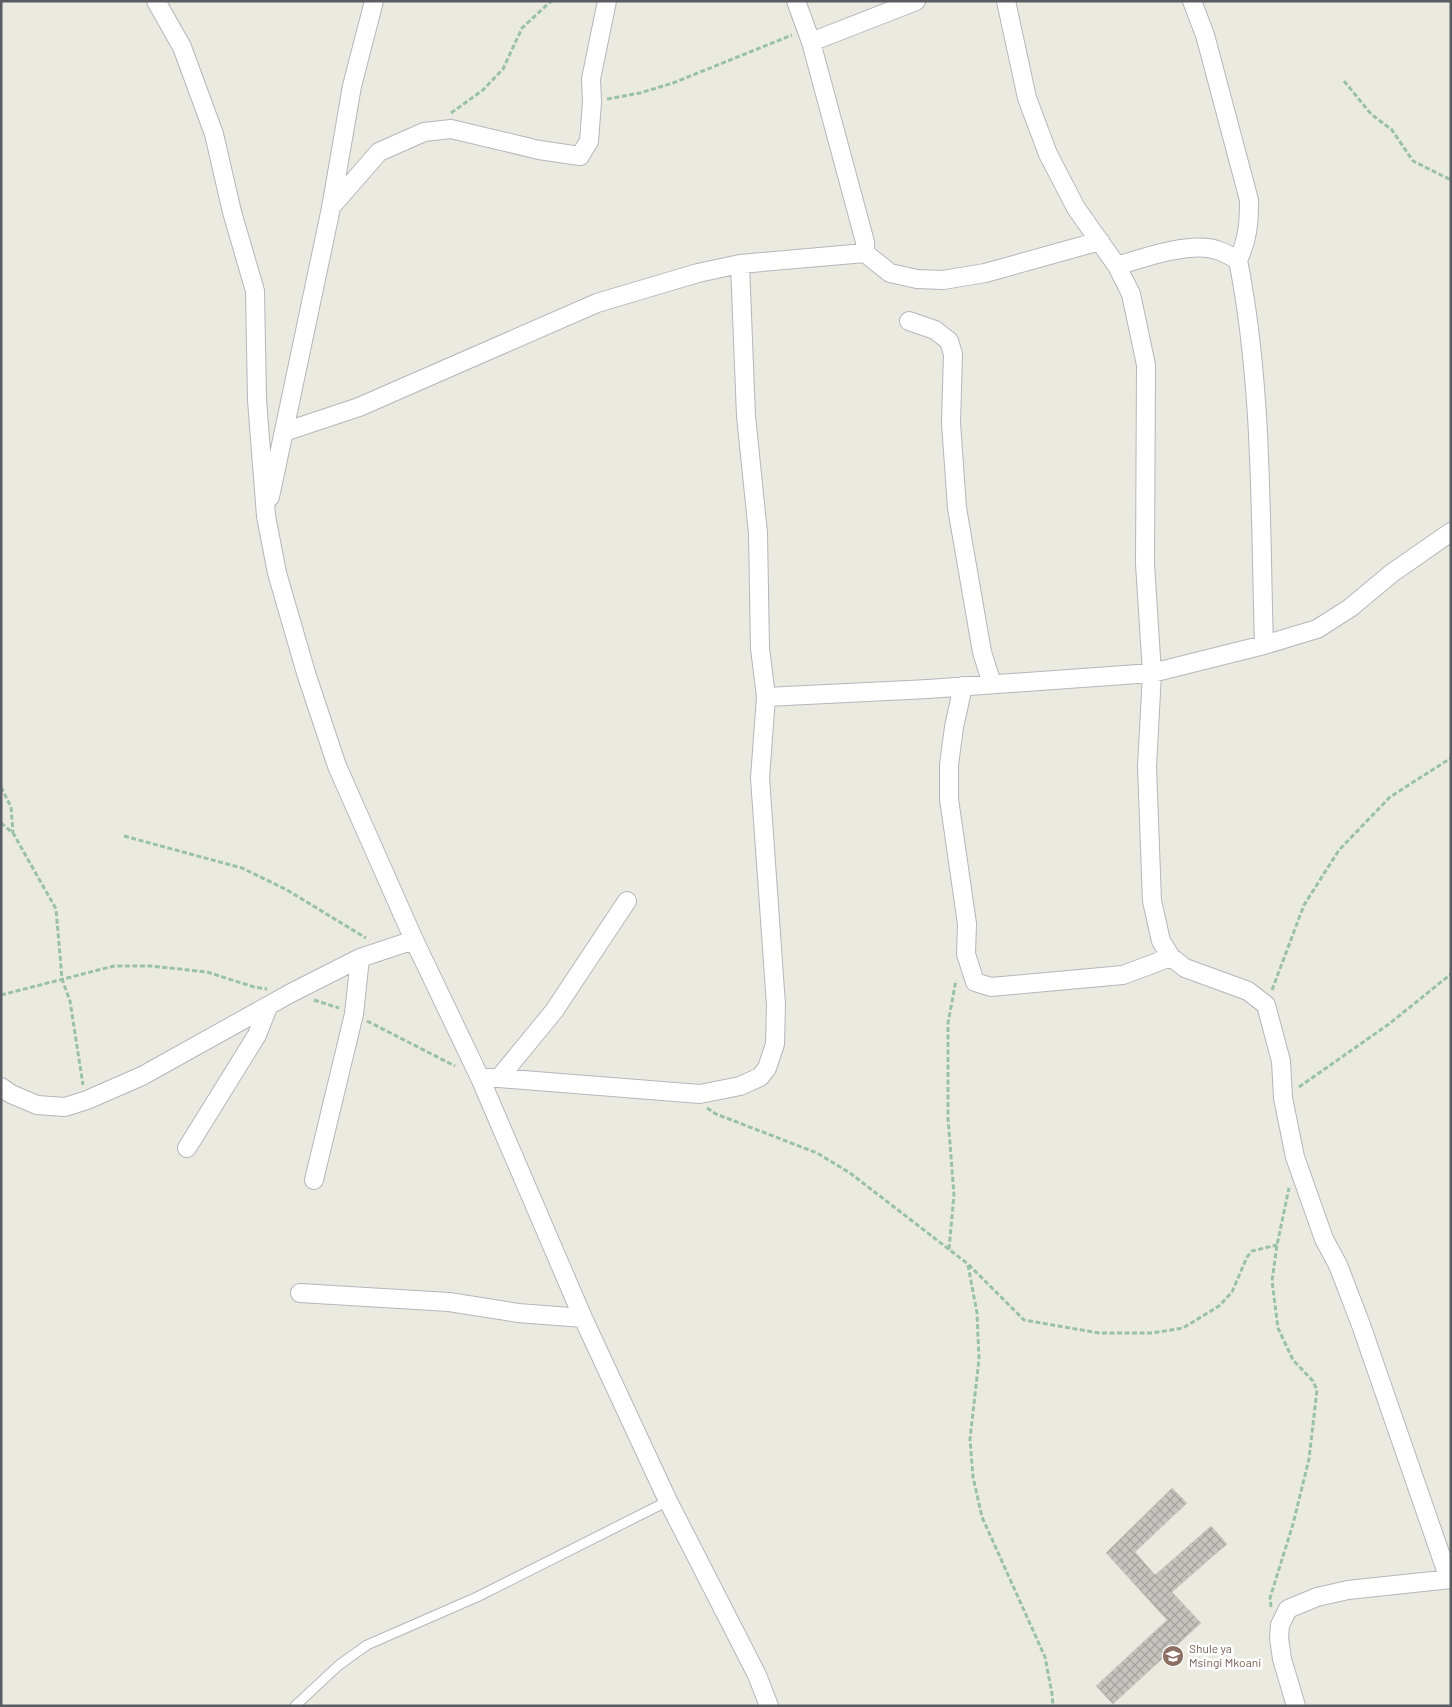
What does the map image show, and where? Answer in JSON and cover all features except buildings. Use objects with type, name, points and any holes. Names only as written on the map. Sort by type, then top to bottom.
[{"type":"street","points":[[156,1],[182,47],[214,134],[232,212],[255,291],[257,400],[266,516],[277,573],[306,673],[337,766],[414,940],[480,1078],[583,1318],[668,1501],[757,1675],[769,1706]]},
{"type":"street","points":[[266,516],[331,208],[352,86],[374,1]]},
{"type":"street","points":[[331,208],[379,152],[424,132],[451,129],[539,150],[580,156],[589,140],[592,102],[591,79],[607,1]]},
{"type":"street","points":[[796,1],[808,36],[865,242],[865,253]]},
{"type":"street","points":[[808,36],[916,1]]},
{"type":"street","points":[[1006,1],[1027,98],[1048,154],[1076,208],[1117,266],[1132,294],[1146,365],[1145,564],[1152,673],[1148,767],[1152,901],[1161,941],[1171,957],[1185,968],[1248,991],[1266,1005],[1281,1061],[1283,1098],[1296,1157],[1324,1239],[1338,1265],[1361,1325],[1450,1579],[1348,1590],[1317,1597],[1288,1609],[1280,1625],[1279,1638],[1282,1659],[1296,1706]]},
{"type":"street","points":[[1192,1],[1205,35],[1250,200],[1249,225],[1244,246],[1238,260],[1246,302],[1258,426],[1264,645]]},
{"type":"street","points":[[284,432],[359,407],[597,303],[698,273],[740,264],[865,253],[890,272],[917,279],[943,280],[984,273],[1100,241]]},
{"type":"street","points":[[1117,266],[1155,253],[1200,248],[1217,249],[1238,260]]},
{"type":"street","points":[[480,1078],[700,1094],[740,1086],[760,1077],[767,1068],[774,1044],[776,1005],[760,778],[766,697],[760,648],[758,533],[746,416],[740,264]]},
{"type":"street","points":[[908,321],[935,330],[950,341],[953,354],[951,423],[957,508],[982,652],[992,684]]},
{"type":"street","points":[[766,697],[928,690],[1152,673],[1264,645],[1317,629],[1350,608],[1392,573],[1451,532]]},
{"type":"street","points":[[963,686],[948,765],[949,799],[967,924],[966,954],[975,982],[991,987],[1123,975],[1171,957]]},
{"type":"street","points":[[499,1078],[554,1011],[627,901]]},
{"type":"street","points":[[1,1087],[11,1094],[37,1105],[65,1107],[87,1100],[142,1076],[268,1007],[291,992],[360,958],[414,940]]},
{"type":"street","points":[[314,1180],[354,1014],[360,958]]},
{"type":"street","points":[[187,1148],[258,1035],[268,1007]]},
{"type":"street","points":[[300,1293],[449,1302],[518,1313],[583,1318]]},
{"type":"lane","points":[[296,1706],[339,1665],[367,1645],[477,1598],[668,1501]]},
{"type":"path","points":[[445,117],[483,90],[503,69],[522,28],[552,1]]},
{"type":"path","points":[[592,102],[640,93],[673,84],[808,36]]},
{"type":"path","points":[[1344,81],[1371,114],[1392,130],[1413,161],[1451,180]]},
{"type":"path","points":[[1266,1005],[1304,905],[1339,850],[1390,796],[1451,758]]},
{"type":"path","points":[[1,787],[11,807],[13,833]]},
{"type":"path","points":[[1,823],[13,833],[56,909],[62,979],[70,1001],[87,1100]]},
{"type":"path","points":[[124,836],[242,868],[287,890],[386,950]]},
{"type":"path","points":[[1,995],[114,966],[151,966],[207,972],[254,987],[291,992],[354,1014],[480,1078]]},
{"type":"path","points":[[1283,1098],[1390,1024],[1451,974]]},
{"type":"path","points":[[949,1249],[954,1195],[948,1118],[948,1023],[957,978]]},
{"type":"path","points":[[700,1094],[703,1105],[716,1114],[817,1153],[850,1173],[968,1264],[1024,1320],[1098,1333],[1152,1333],[1183,1328],[1219,1306],[1232,1292],[1246,1257],[1252,1250],[1277,1245]]},
{"type":"path","points":[[1280,1625],[1273,1613],[1270,1598],[1294,1524],[1309,1459],[1317,1390],[1313,1381],[1293,1360],[1278,1328],[1272,1281],[1277,1245],[1290,1183]]},
{"type":"path","points":[[968,1264],[976,1313],[979,1359],[970,1439],[973,1477],[982,1517],[1045,1657],[1053,1706]]},
{"type":"place","name":"Shule ya Msingi Mkoani","points":[[1173,1656]]}]
